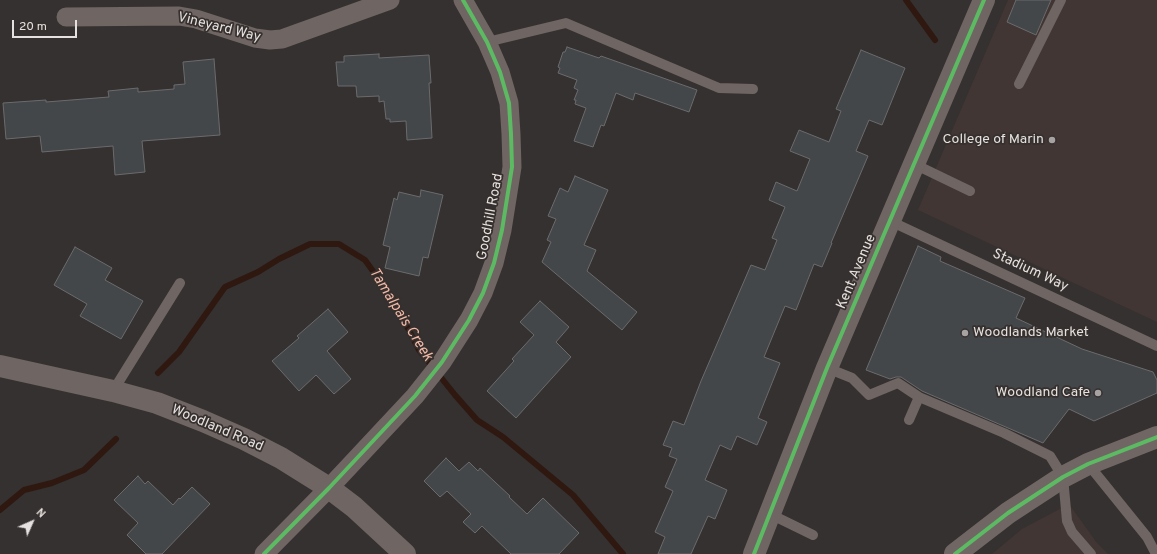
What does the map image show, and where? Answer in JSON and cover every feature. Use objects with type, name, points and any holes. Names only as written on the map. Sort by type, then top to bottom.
[{"type":"main road","points":[[955,554],[1008,513],[1063,477],[1088,464],[1157,437]]},
{"type":"street","name":"Vineyard Way","points":[[66,17],[179,16],[196,19],[255,38],[270,40],[282,39],[390,0]]},
{"type":"street","name":"Goodhill Road","points":[[264,554],[329,488],[426,382],[442,362],[469,320],[483,293],[502,230],[512,167],[509,103],[500,72],[487,42],[463,0]]},
{"type":"street","name":"Kent Avenue","points":[[754,554],[827,368],[984,0]]},
{"type":"street","name":"Woodland Road","points":[[0,366],[113,391],[157,403],[244,439],[281,458],[329,488],[354,507],[405,554]]},
{"type":"lane","points":[[1019,84],[1061,0]]},
{"type":"lane","points":[[487,42],[566,22],[719,88],[754,89]]},
{"type":"lane","points":[[914,164],[970,191]]},
{"type":"lane","name":"Stadium Way","points":[[890,221],[1157,346]]},
{"type":"lane","points":[[113,391],[180,283]]},
{"type":"lane","points":[[827,368],[852,378],[869,395],[898,383],[919,397],[1004,433],[1050,456],[1063,477],[1067,521],[1072,532],[1091,554]]},
{"type":"lane","points":[[909,420],[919,397]]},
{"type":"lane","points":[[1088,464],[1147,537],[1156,554]]},
{"type":"lane","points":[[770,514],[813,535]]},
{"type":"shaded area","name":"College of Marin","points":[[1008,0],[1157,0],[1157,322],[918,210]]},
{"type":"shaded area","points":[[1069,504],[1097,543],[1108,554],[992,554],[1022,529]]},
{"type":"building","points":[[1016,0],[1051,0],[1036,35],[1007,22]]},
{"type":"building","points":[[567,47],[599,58],[601,56],[697,90],[689,112],[635,93],[633,100],[616,93],[604,126],[601,125],[593,147],[574,141],[586,108],[575,104],[576,100],[574,100],[578,90],[574,88],[577,80],[558,73],[560,68],[558,67],[563,52],[565,52]]},
{"type":"building","points":[[861,50],[905,68],[882,125],[869,120],[856,151],[868,156],[822,267],[814,264],[796,310],[785,306],[764,357],[780,363],[758,418],[767,422],[757,445],[737,436],[731,450],[720,445],[705,480],[727,490],[715,519],[708,516],[691,554],[658,554],[665,537],[655,532],[673,491],[665,487],[677,459],[669,456],[672,448],[663,445],[673,421],[684,425],[701,381],[751,265],[765,270],[777,240],[772,238],[785,207],[769,200],[776,182],[797,191],[810,159],[790,151],[799,130],[829,142],[841,111],[836,109]]},
{"type":"building","points":[[379,54],[379,58],[429,55],[432,138],[407,140],[406,121],[390,122],[390,119],[386,119],[384,101],[379,102],[379,96],[357,97],[356,86],[338,86],[336,62],[344,62],[344,56]]},
{"type":"building","points":[[214,59],[220,135],[142,141],[145,172],[115,175],[113,146],[42,152],[40,136],[6,139],[3,103],[46,100],[46,102],[109,97],[108,91],[138,88],[138,92],[174,89],[174,85],[185,84],[183,62]]},
{"type":"building","points":[[575,176],[608,190],[584,245],[596,250],[587,271],[637,312],[622,330],[542,262],[551,242],[547,240],[556,219],[548,216],[560,188],[568,192]]},
{"type":"building","points":[[421,190],[443,195],[428,258],[423,257],[419,276],[385,268],[390,247],[383,245],[394,198],[397,200],[399,192],[420,197]]},
{"type":"building","name":"Woodlands Market","points":[[918,246],[941,257],[940,261],[1025,298],[1016,318],[1082,349],[1153,372],[1157,380],[1157,393],[1094,421],[1069,409],[1043,443],[922,391],[901,377],[890,379],[866,370]]},
{"type":"building","points":[[75,247],[112,268],[105,280],[143,301],[121,339],[80,316],[87,304],[54,285]]},
{"type":"building","points":[[540,301],[569,327],[556,342],[571,357],[516,418],[487,391],[514,361],[512,359],[534,335],[520,322]]},
{"type":"building","points":[[328,309],[348,332],[327,351],[351,379],[334,394],[316,375],[299,391],[272,361],[299,338],[297,336]]},
{"type":"building","points":[[446,458],[459,471],[469,462],[478,471],[480,468],[527,514],[543,498],[579,533],[559,554],[511,554],[482,526],[475,533],[463,522],[471,514],[447,491],[440,497],[424,481]]},
{"type":"building","points":[[138,476],[145,484],[148,481],[173,505],[192,487],[210,504],[162,554],[146,554],[127,535],[138,523],[114,500]]},
{"type":"waterway","points":[[906,0],[935,40]]},
{"type":"waterway","name":"Tamalpais Creek","points":[[158,373],[179,352],[225,287],[258,272],[279,259],[310,244],[339,244],[365,260],[393,299],[419,350],[477,420],[503,437],[573,495],[623,554]]},
{"type":"waterway","name":"Tamalpais Creek","points":[[0,510],[24,490],[52,483],[84,470],[116,439]]},
{"type":"cycle path","points":[[264,554],[329,488],[415,396],[442,362],[469,320],[483,293],[494,263],[502,230],[512,167],[509,103],[500,72],[487,42],[463,0]]},
{"type":"cycle path","points":[[754,554],[827,368],[984,0]]},
{"type":"cycle path","points":[[955,554],[1008,513],[1063,477],[1088,464],[1157,437]]},
{"type":"place","name":"College of Marin","points":[[1052,140]]},
{"type":"place","name":"Woodlands Market","points":[[965,333]]},
{"type":"place","name":"Woodland Cafe","points":[[1098,393]]}]
